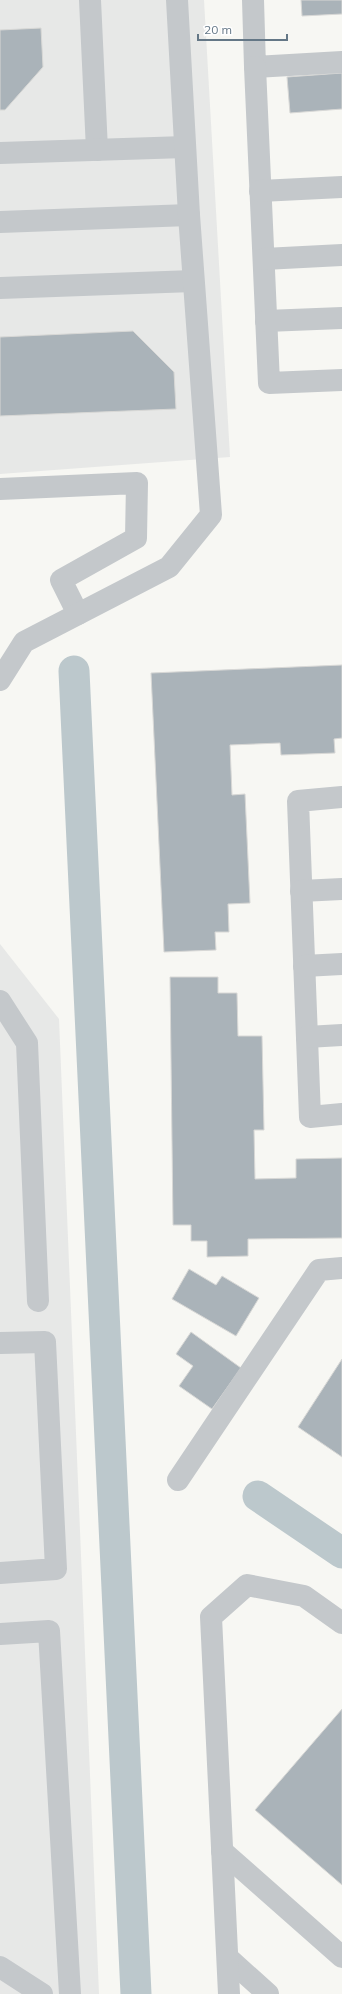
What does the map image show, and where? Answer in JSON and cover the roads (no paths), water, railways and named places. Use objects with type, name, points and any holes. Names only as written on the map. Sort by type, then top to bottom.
[{"type":"lane","points":[[90,0],[97,150]]},
{"type":"lane","points":[[0,680],[24,642],[169,568],[211,515],[193,281],[177,0]]},
{"type":"lane","points":[[252,0],[269,383],[342,380]]},
{"type":"lane","points":[[254,67],[342,62]]},
{"type":"lane","points":[[0,154],[185,147]]},
{"type":"lane","points":[[260,191],[342,187]]},
{"type":"lane","points":[[0,222],[189,215]]},
{"type":"lane","points":[[264,259],[342,255]]},
{"type":"lane","points":[[0,288],[193,281]]},
{"type":"lane","points":[[266,321],[342,318]]},
{"type":"lane","points":[[0,489],[137,483],[136,538],[61,580],[78,614]]},
{"type":"lane","points":[[342,798],[298,801],[310,1116],[342,1114]]},
{"type":"lane","points":[[301,891],[342,888]]},
{"type":"lane","points":[[304,966],[342,964]]},
{"type":"lane","points":[[0,1002],[27,1043],[38,1301]]},
{"type":"lane","points":[[307,1037],[342,1035]]},
{"type":"lane","points":[[178,1480],[318,1270],[342,1268]]},
{"type":"lane","points":[[0,1343],[45,1342],[56,1569],[0,1573]]},
{"type":"lane","points":[[229,1994],[210,1617],[247,1585],[304,1596],[342,1622]]},
{"type":"lane","points":[[0,1634],[49,1631],[70,1994]]},
{"type":"lane","points":[[222,1851],[342,1957]]},
{"type":"lane","points":[[228,1958],[268,1994]]},
{"type":"lane","points":[[0,1967],[42,1994]]},
{"type":"waterway","points":[[74,671],[136,1994]]},
{"type":"waterway","points":[[258,1496],[342,1553]]}]
